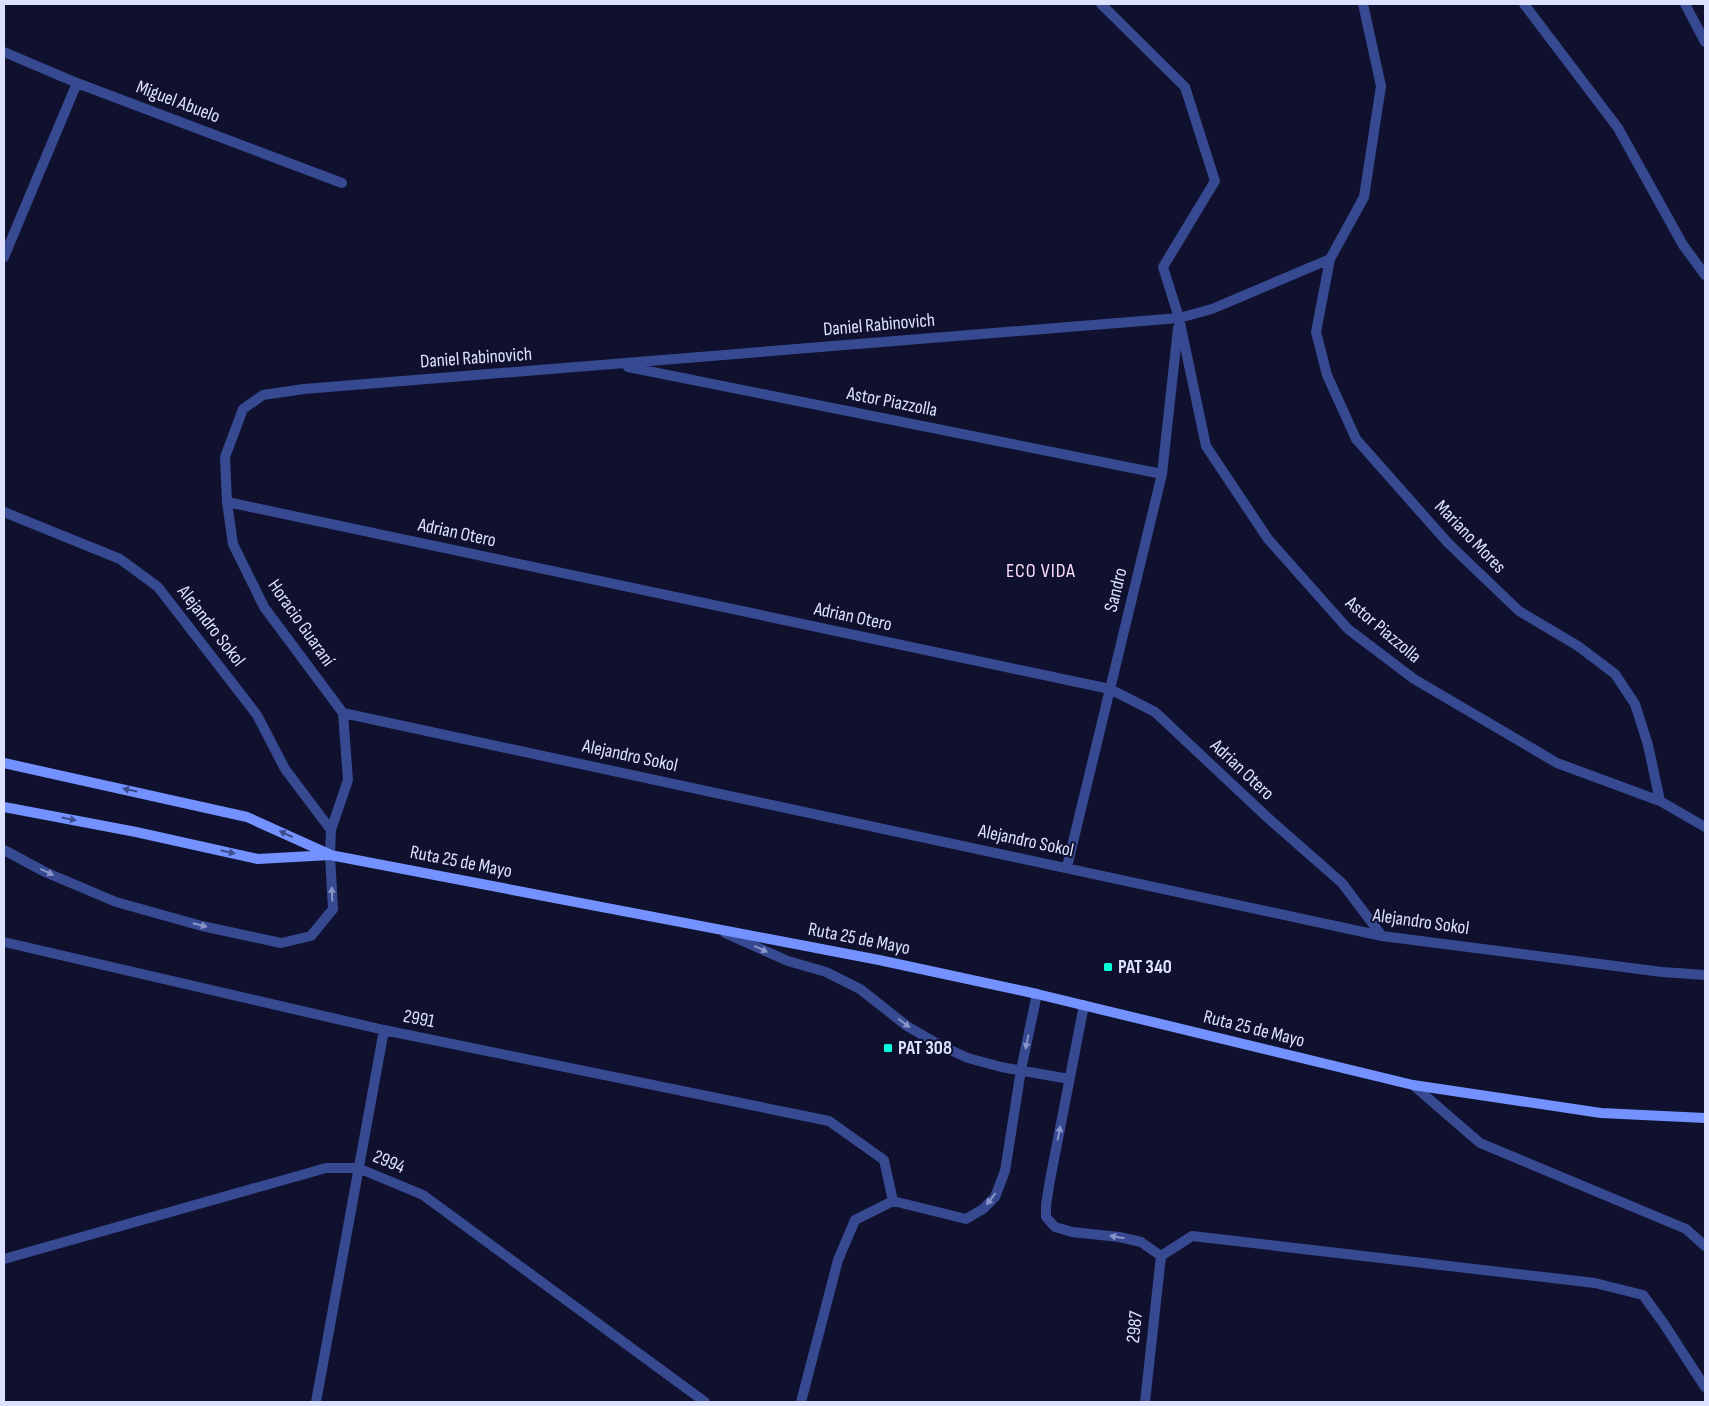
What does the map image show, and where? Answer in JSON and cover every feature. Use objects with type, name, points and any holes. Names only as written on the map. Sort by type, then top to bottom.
[{"type":"main road","points":[[4,763],[247,817],[330,855]]},
{"type":"main road","name":"Ruta 25 de Mayo","points":[[4,807],[136,832],[258,859],[330,855],[879,960],[1084,1005],[1413,1085],[1601,1113],[1705,1118]]},
{"type":"street","name":"Astor Piazzolla","points":[[1101,4],[1185,87],[1215,181],[1163,267],[1179,318],[1206,446],[1268,540],[1348,629],[1414,679],[1557,762],[1660,801],[1705,827]]},
{"type":"street","points":[[1330,260],[1364,197],[1381,86],[1363,4]]},
{"type":"street","points":[[1524,4],[1618,128],[1683,244],[1705,275]]},
{"type":"street","points":[[1685,4],[1705,42]]},
{"type":"street","name":"Miguel Abuelo","points":[[4,52],[77,83],[342,183]]},
{"type":"street","points":[[4,257],[77,83]]},
{"type":"street","name":"Daniel Rabinovich","points":[[243,409],[263,396],[304,389],[1179,318],[1212,308],[1330,260]]},
{"type":"street","name":"Mariano Mores","points":[[1330,260],[1316,332],[1327,375],[1356,439],[1448,543],[1518,611],[1578,646],[1615,674],[1635,704],[1648,745],[1660,801]]},
{"type":"street","name":"Sandro","points":[[1067,867],[1162,474],[1179,318]]},
{"type":"street","name":"Astor Piazzolla","points":[[615,365],[1162,474]]},
{"type":"street","name":"Horacio Guaraní","points":[[243,409],[225,457],[227,502],[233,544],[264,607],[343,713]]},
{"type":"street","name":"Adrian Otero","points":[[227,502],[1110,689],[1155,712],[1268,818],[1342,883],[1382,936]]},
{"type":"street","name":"Alejandro Sokol","points":[[4,512],[120,559],[158,587],[257,715],[285,769],[331,830]]},
{"type":"street","points":[[4,850],[45,872],[116,902],[202,926],[281,943],[311,936],[333,909],[330,855],[331,830],[348,780],[343,713]]},
{"type":"street","name":"Alejandro Sokol","points":[[343,713],[1382,936],[1662,972],[1705,975]]},
{"type":"street","points":[[717,929],[788,962],[826,972],[860,989],[907,1026],[941,1046],[968,1058],[1001,1067],[1070,1079]]},
{"type":"street","name":"2991","points":[[4,942],[384,1030],[829,1121],[884,1160],[893,1201]]},
{"type":"street","points":[[801,1402],[838,1260],[855,1220],[893,1201],[966,1219],[983,1209],[995,1197],[1004,1171],[1021,1070],[1037,994]]},
{"type":"street","points":[[1084,1005],[1046,1205],[1046,1217],[1056,1227],[1072,1232],[1119,1237],[1141,1242],[1161,1256],[1192,1236],[1595,1282],[1643,1295],[1705,1387]]},
{"type":"street","points":[[316,1402],[384,1030]]},
{"type":"street","points":[[1413,1085],[1480,1143],[1686,1229],[1705,1246]]},
{"type":"street","name":"2994","points":[[4,1259],[326,1168],[358,1168],[423,1195],[705,1402]]},
{"type":"street","name":"2987","points":[[1145,1402],[1161,1256]]},
{"type":"place","name":"PAT 340","points":[[1108,967]]},
{"type":"place","name":"PAT 308","points":[[888,1048]]},
{"type":"district","name":"ECO VIDA","points":[[1041,571]]}]
